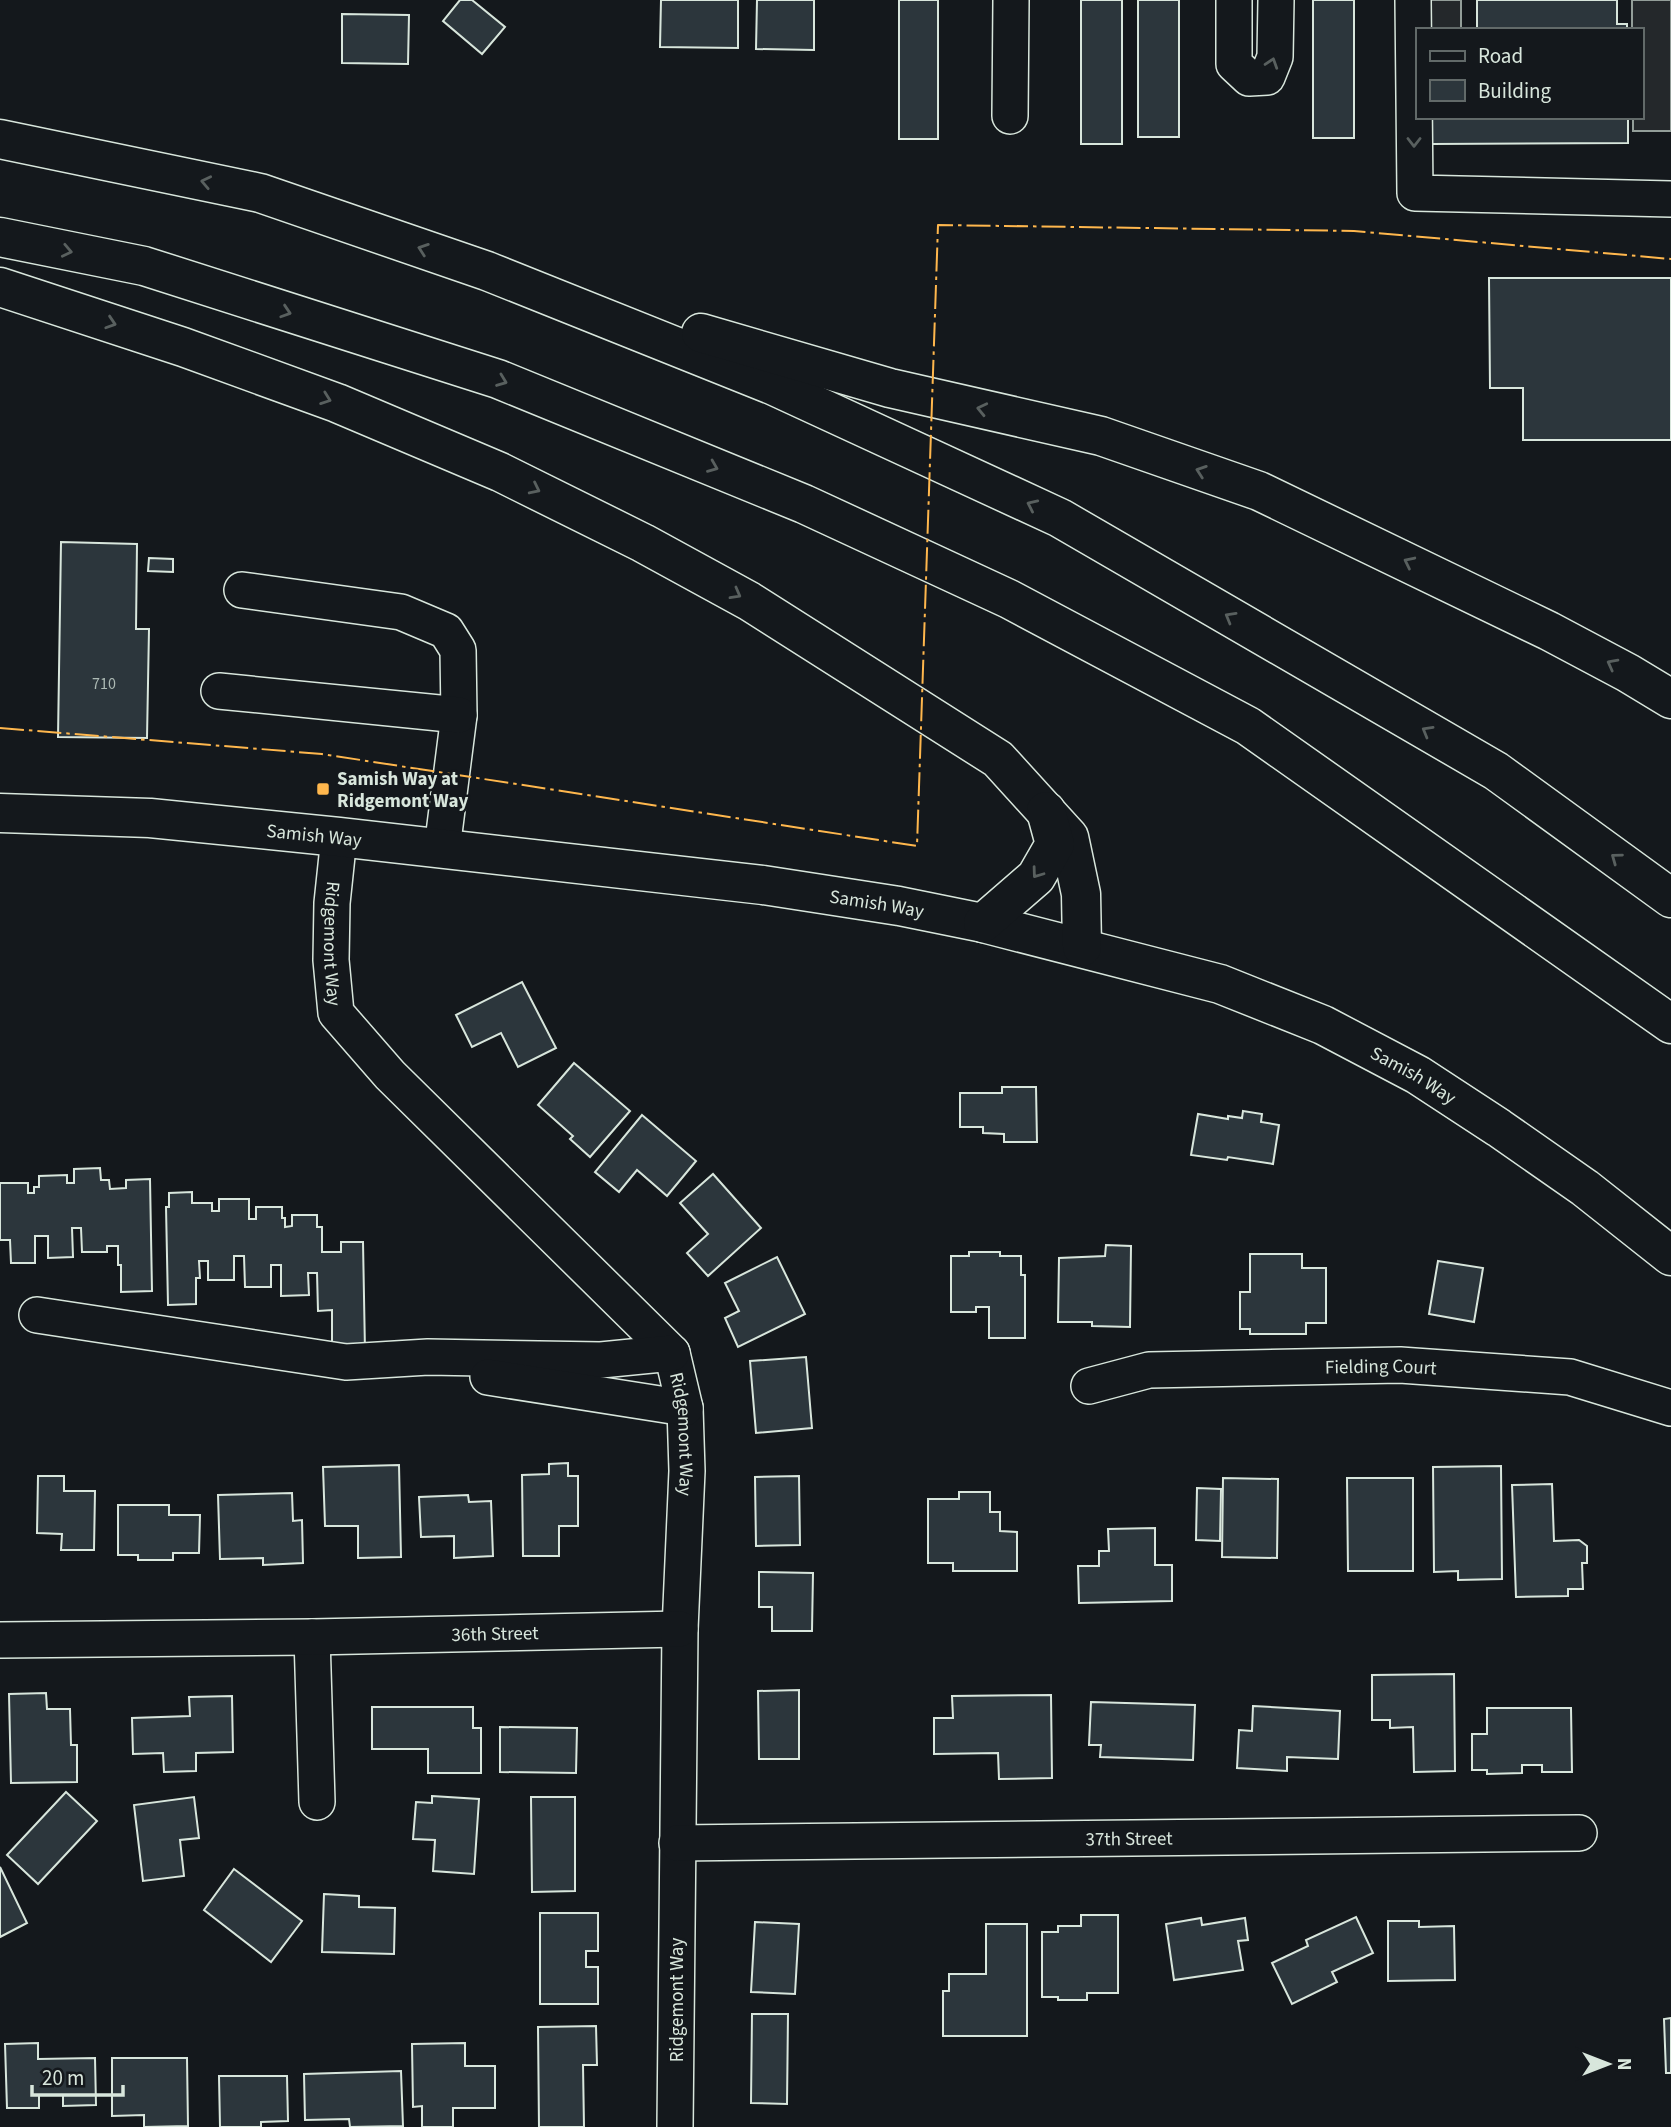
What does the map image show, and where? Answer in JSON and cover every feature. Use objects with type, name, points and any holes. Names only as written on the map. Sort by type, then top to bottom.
[{"type":"main road","points":[[0,139],[260,193],[487,271],[890,388],[1101,436],[1259,491],[1549,631],[1671,699]]},
{"type":"main road","points":[[0,237],[144,266],[498,379],[804,503],[1009,599],[1248,726],[1671,1024]]},
{"type":"main road","points":[[487,271],[772,385],[1060,518],[1496,771],[1671,898]]},
{"type":"main road","points":[[0,287],[183,347],[337,403],[500,472],[643,543],[749,601],[998,759],[1069,837],[1081,894],[1082,947]]},
{"type":"main road","points":[[984,923],[1036,877],[1055,844],[1046,811]]},
{"type":"main road","name":"Samish Way","points":[[0,813],[150,818],[763,885],[899,906],[1082,947],[1220,984],[1323,1026],[1418,1075],[1586,1188],[1671,1256]]},
{"type":"street","points":[[1010,116],[1011,0]]},
{"type":"street","points":[[1234,0],[1234,64],[1249,78],[1267,77],[1275,57],[1276,0]]},
{"type":"street","points":[[1413,0],[1415,192],[1671,199]]},
{"type":"street","points":[[242,590],[401,612],[446,631],[458,650],[459,715],[442,849]]},
{"type":"street","points":[[219,691],[459,715]]},
{"type":"street","name":"Ridgemont Way","points":[[339,837],[332,902],[331,949],[336,1013],[390,1075],[672,1353],[685,1408],[687,1471],[680,1629],[675,2127]]},
{"type":"street","points":[[37,1315],[346,1362],[428,1357],[601,1360],[672,1353]]},
{"type":"street","points":[[428,1357],[466,1374],[685,1408]]},
{"type":"street","name":"Fielding Court","points":[[1089,1386],[1149,1370],[1399,1365],[1570,1377],[1671,1408]]},
{"type":"street","name":"36th Street","points":[[0,1640],[680,1629]]},
{"type":"street","points":[[312,1637],[317,1802]]},
{"type":"street","name":"37th Street","points":[[677,1843],[1579,1833]]},
{"type":"shaded area","points":[[1425,0],[1461,0],[1461,28],[1425,28]]},
{"type":"shaded area","points":[[1632,0],[1671,0],[1671,131],[1633,131],[1633,119],[1643,119],[1643,28],[1632,28]]},
{"type":"building","points":[[460,0],[472,0],[505,27],[482,54],[443,21]]},
{"type":"building","points":[[661,0],[738,0],[738,48],[660,47]]},
{"type":"building","points":[[757,0],[814,0],[814,50],[756,49]]},
{"type":"building","points":[[899,0],[938,0],[938,139],[899,139]]},
{"type":"building","points":[[1081,0],[1122,0],[1122,144],[1081,144]]},
{"type":"building","points":[[1138,0],[1179,0],[1179,137],[1138,137]]},
{"type":"building","points":[[1313,0],[1354,0],[1354,138],[1313,138]]},
{"type":"building","points":[[1477,0],[1617,0],[1617,24],[1627,24],[1627,28],[1477,28]]},
{"type":"building","points":[[342,14],[409,15],[408,64],[342,63]]},
{"type":"building","points":[[1432,119],[1628,119],[1628,143],[1432,144]]},
{"type":"building","points":[[1489,278],[1671,278],[1671,440],[1523,440],[1523,388],[1490,388]]},
{"type":"building","points":[[61,542],[137,544],[136,629],[149,629],[147,738],[58,737]]},
{"type":"building","points":[[149,558],[173,559],[173,572],[148,571]]},
{"type":"building","points":[[522,982],[556,1048],[518,1067],[501,1033],[472,1047],[456,1015]]},
{"type":"building","points":[[574,1063],[630,1111],[590,1157],[570,1139],[573,1136],[538,1105]]},
{"type":"building","points":[[1002,1087],[1036,1087],[1037,1142],[1004,1142],[1004,1134],[983,1133],[983,1127],[960,1127],[960,1093],[1002,1093]]},
{"type":"building","points":[[1243,1111],[1262,1114],[1261,1122],[1279,1125],[1273,1164],[1191,1155],[1198,1114],[1228,1119],[1228,1116],[1242,1118]]},
{"type":"building","points":[[642,1115],[696,1161],[667,1196],[637,1170],[619,1192],[595,1172]]},
{"type":"building","points":[[100,1168],[101,1180],[109,1180],[110,1189],[126,1188],[126,1180],[150,1179],[152,1291],[121,1292],[118,1246],[107,1246],[107,1252],[82,1252],[81,1228],[72,1228],[73,1257],[48,1258],[48,1236],[35,1236],[35,1263],[11,1263],[10,1240],[0,1240],[0,1183],[28,1183],[28,1193],[34,1193],[34,1187],[39,1187],[39,1176],[67,1175],[67,1183],[74,1183],[74,1169]]},
{"type":"building","points":[[713,1174],[761,1228],[708,1276],[687,1253],[708,1234],[680,1203]]},
{"type":"building","points":[[192,1192],[192,1203],[212,1203],[212,1211],[219,1211],[219,1199],[249,1199],[249,1219],[256,1219],[256,1207],[282,1207],[285,1227],[292,1226],[292,1215],[317,1215],[317,1227],[322,1227],[322,1252],[341,1252],[341,1242],[363,1242],[365,1351],[332,1352],[332,1310],[318,1311],[317,1273],[308,1273],[309,1295],[281,1296],[281,1265],[271,1265],[271,1287],[245,1287],[244,1256],[234,1256],[234,1280],[208,1280],[208,1261],[199,1261],[200,1278],[196,1278],[196,1304],[168,1305],[166,1207],[169,1207],[169,1193]]},
{"type":"building","points":[[1106,1245],[1131,1246],[1130,1327],[1092,1326],[1092,1322],[1058,1322],[1059,1258],[1105,1256]]},
{"type":"building","points":[[969,1252],[1000,1252],[1000,1256],[1021,1256],[1021,1275],[1025,1275],[1025,1338],[989,1338],[989,1307],[976,1307],[976,1312],[951,1312],[951,1256],[969,1256]]},
{"type":"building","points":[[1250,1254],[1302,1254],[1302,1268],[1326,1268],[1326,1323],[1306,1323],[1306,1334],[1250,1334],[1250,1329],[1240,1329],[1240,1292],[1250,1292]]},
{"type":"building","points":[[777,1257],[805,1314],[738,1347],[725,1318],[739,1311],[725,1283]]},
{"type":"building","points":[[1438,1261],[1483,1268],[1474,1322],[1429,1314]]},
{"type":"building","points":[[806,1357],[812,1428],[756,1433],[750,1361]]},
{"type":"building","points":[[568,1463],[568,1476],[578,1476],[578,1526],[559,1526],[559,1556],[523,1556],[522,1475],[549,1474],[549,1464]]},
{"type":"building","points":[[399,1465],[401,1557],[358,1558],[358,1526],[325,1526],[323,1467]]},
{"type":"building","points":[[1501,1466],[1502,1579],[1458,1580],[1458,1571],[1434,1572],[1433,1467]]},
{"type":"building","points":[[38,1476],[64,1476],[64,1491],[95,1491],[94,1550],[61,1550],[62,1534],[37,1533]]},
{"type":"building","points":[[799,1476],[800,1545],[756,1546],[755,1477]]},
{"type":"building","points":[[1223,1478],[1278,1479],[1277,1558],[1222,1557]]},
{"type":"building","points":[[1347,1478],[1413,1478],[1413,1571],[1348,1571]]},
{"type":"building","points":[[1552,1484],[1554,1541],[1579,1540],[1587,1546],[1587,1563],[1582,1563],[1583,1589],[1568,1589],[1568,1596],[1516,1597],[1512,1485]]},
{"type":"building","points":[[1197,1488],[1221,1489],[1220,1541],[1196,1540]]},
{"type":"building","points":[[959,1492],[990,1492],[990,1512],[1000,1512],[1000,1531],[1017,1532],[1017,1571],[953,1571],[953,1563],[928,1563],[928,1499],[959,1499]]},
{"type":"building","points":[[292,1493],[293,1521],[302,1520],[303,1563],[263,1565],[263,1558],[220,1559],[218,1495]]},
{"type":"building","points":[[468,1495],[469,1502],[491,1501],[493,1556],[454,1558],[454,1536],[421,1537],[419,1497]]},
{"type":"building","points":[[118,1505],[169,1505],[169,1515],[200,1515],[199,1553],[173,1553],[173,1560],[138,1560],[138,1555],[118,1555]]},
{"type":"building","points":[[1155,1528],[1155,1565],[1172,1565],[1172,1601],[1079,1603],[1078,1566],[1099,1566],[1099,1551],[1109,1551],[1108,1529]]},
{"type":"building","points":[[759,1572],[813,1573],[812,1631],[772,1631],[772,1607],[759,1607]]},
{"type":"building","points":[[1454,1674],[1455,1771],[1414,1772],[1413,1727],[1390,1728],[1390,1720],[1372,1720],[1372,1675]]},
{"type":"building","points":[[799,1690],[799,1759],[759,1759],[758,1691]]},
{"type":"building","points":[[46,1693],[47,1709],[70,1709],[71,1745],[77,1745],[77,1782],[11,1783],[9,1694]]},
{"type":"building","points":[[1051,1695],[1052,1778],[999,1779],[998,1753],[934,1754],[934,1718],[953,1718],[952,1696]]},
{"type":"building","points":[[232,1696],[233,1752],[196,1753],[196,1771],[164,1772],[163,1753],[133,1754],[132,1718],[190,1716],[189,1697]]},
{"type":"building","points":[[1091,1702],[1195,1705],[1193,1760],[1100,1757],[1101,1745],[1089,1745]]},
{"type":"building","points":[[1253,1706],[1340,1711],[1338,1759],[1287,1757],[1287,1771],[1237,1768],[1239,1730],[1252,1731]]},
{"type":"building","points":[[372,1707],[473,1707],[473,1728],[481,1728],[481,1773],[428,1773],[428,1749],[372,1749]]},
{"type":"building","points":[[1487,1708],[1571,1708],[1572,1772],[1542,1772],[1542,1765],[1522,1765],[1522,1773],[1487,1774],[1487,1770],[1472,1770],[1472,1734],[1487,1734]]},
{"type":"building","points":[[500,1727],[577,1728],[576,1773],[500,1772]]},
{"type":"building","points":[[66,1792],[97,1821],[38,1884],[7,1855]]},
{"type":"building","points":[[432,1796],[479,1799],[474,1874],[433,1871],[435,1840],[413,1839],[416,1802],[432,1803]]},
{"type":"building","points":[[194,1797],[199,1838],[180,1840],[184,1876],[143,1881],[134,1805]]},
{"type":"building","points":[[531,1797],[575,1797],[575,1891],[532,1892]]},
{"type":"building","points":[[0,1867],[27,1923],[0,1937]]},
{"type":"building","points":[[234,1869],[302,1921],[271,1962],[204,1910]]},
{"type":"building","points":[[324,1894],[359,1896],[359,1907],[395,1908],[394,1954],[322,1952]]},
{"type":"building","points":[[540,1913],[598,1913],[598,1951],[586,1951],[586,1967],[598,1967],[598,2004],[540,2004]]},
{"type":"building","points":[[1081,1915],[1118,1915],[1118,1993],[1087,1993],[1087,2000],[1042,1997],[1042,1932],[1058,1932],[1058,1926],[1081,1926]]},
{"type":"building","points":[[1356,1917],[1373,1953],[1332,1972],[1337,1982],[1292,2004],[1272,1963],[1308,1946],[1306,1940]]},
{"type":"building","points":[[1201,1918],[1202,1925],[1245,1918],[1248,1940],[1238,1941],[1243,1970],[1174,1980],[1166,1924]]},
{"type":"building","points":[[1388,1921],[1419,1921],[1419,1927],[1454,1926],[1455,1980],[1388,1981]]},
{"type":"building","points":[[755,1922],[799,1924],[795,1994],[751,1992]]},
{"type":"building","points":[[986,1924],[1027,1924],[1027,2036],[943,2036],[943,1991],[949,1991],[949,1974],[986,1974]]},
{"type":"building","points":[[752,2014],[788,2014],[787,2104],[751,2103]]},
{"type":"building","points":[[1671,2018],[1671,2073],[1666,2073],[1664,2019]]},
{"type":"building","points":[[596,2026],[597,2065],[583,2065],[584,2127],[539,2127],[538,2027]]},
{"type":"building","points":[[38,2043],[38,2059],[95,2058],[96,2105],[63,2106],[63,2095],[39,2095],[39,2108],[7,2108],[5,2044]]},
{"type":"building","points":[[465,2043],[465,2066],[495,2066],[495,2108],[453,2108],[453,2127],[422,2127],[422,2106],[413,2107],[412,2044]]},
{"type":"building","points":[[112,2058],[187,2058],[188,2126],[144,2127],[144,2115],[112,2116]]},
{"type":"building","points":[[401,2071],[403,2126],[350,2127],[349,2119],[305,2120],[304,2074]]},
{"type":"building","points":[[219,2076],[287,2076],[288,2121],[261,2122],[261,2127],[220,2127]]},
{"type":"power","points":[[0,728],[322,754],[917,846],[938,225],[1354,231],[1671,259]]},
{"type":"place","name":"Samish Way at Ridgemont Way","points":[[323,789]]}]
